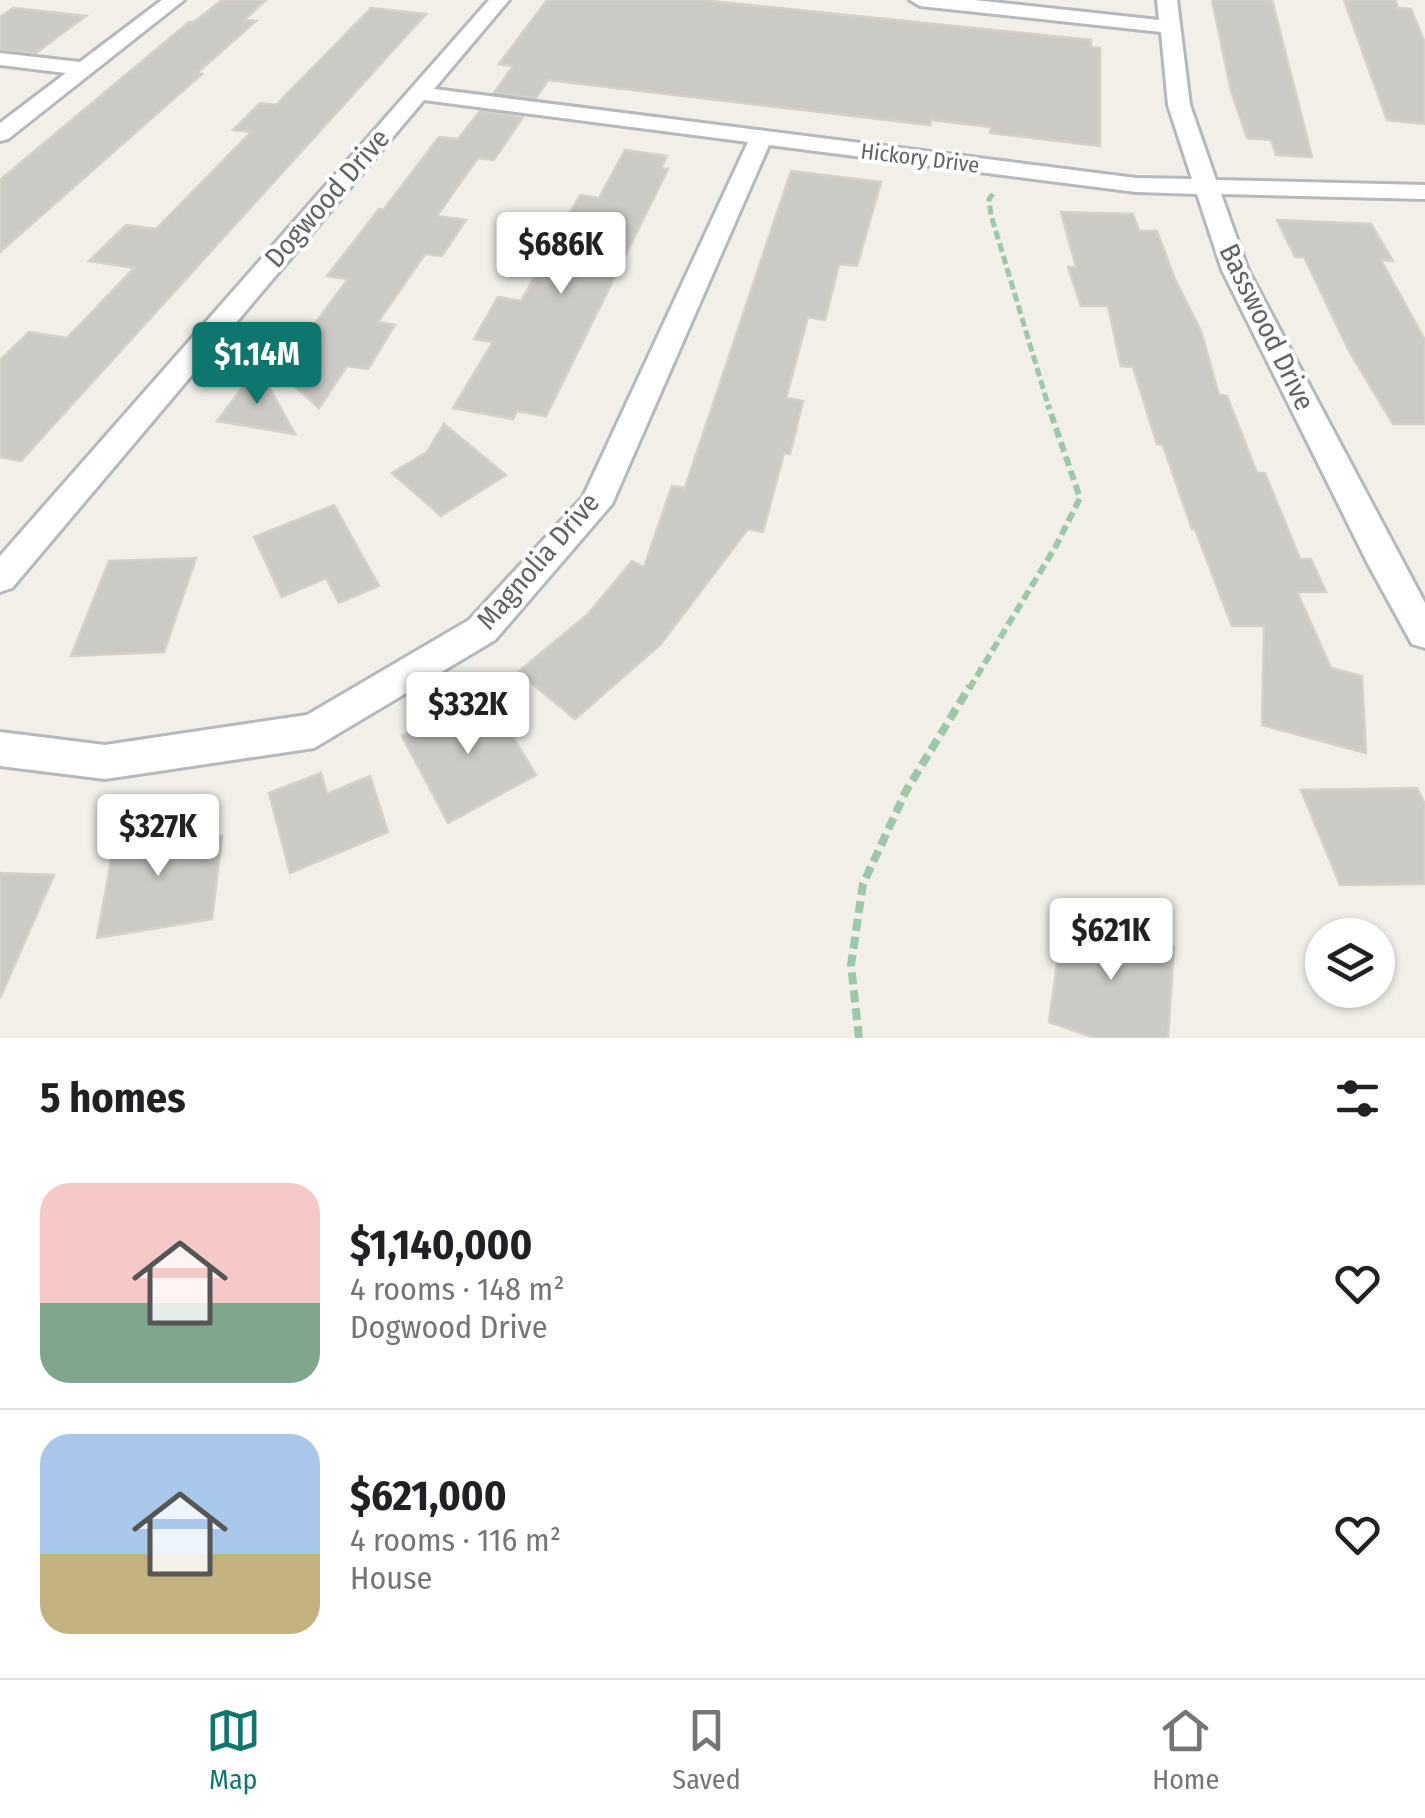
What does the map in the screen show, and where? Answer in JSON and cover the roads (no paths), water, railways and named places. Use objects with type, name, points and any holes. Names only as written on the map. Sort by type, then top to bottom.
[{"type":"street","points":[[0,134],[174,0]]},
{"type":"street","name":"Dogwood Drive","points":[[0,579],[499,0]]},
{"type":"street","points":[[920,0],[1169,13]]},
{"type":"street","name":"Basswood Drive","points":[[1169,13],[1178,105],[1235,270],[1384,564],[1425,634]]},
{"type":"street","points":[[0,59],[84,70]]},
{"type":"street","name":"Hickory Drive","points":[[418,93],[1010,170],[1207,190],[1425,192]]},
{"type":"street","name":"Magnolia Drive","points":[[0,749],[105,762],[314,731],[482,630],[596,504],[762,138]]}]
